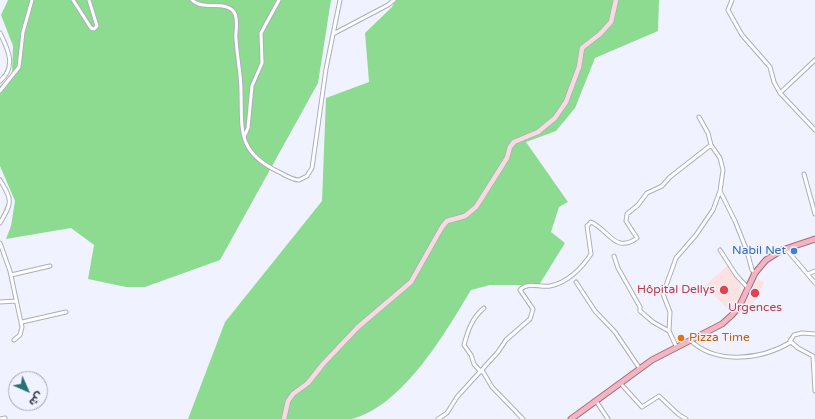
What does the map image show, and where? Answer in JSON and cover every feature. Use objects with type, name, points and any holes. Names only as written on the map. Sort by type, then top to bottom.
[{"type":"main road","points":[[571,419],[652,360],[676,346],[722,324],[732,315],[755,273],[766,260],[786,249],[815,239]]},
{"type":"street","points":[[0,90],[19,67],[23,32],[32,0]]},
{"type":"street","points":[[73,0],[91,28],[94,30],[97,26],[89,0]]},
{"type":"street","points":[[192,0],[201,5],[227,6],[235,15],[241,90],[242,129],[244,137],[250,150],[266,166],[296,180],[305,178],[310,174],[340,0]]},
{"type":"street","points":[[244,137],[248,128],[252,86],[262,63],[261,33],[279,0]]},
{"type":"street","points":[[333,34],[388,5],[394,0]]},
{"type":"street","points":[[284,419],[288,401],[293,394],[308,384],[323,364],[358,327],[411,282],[442,227],[447,221],[465,216],[476,207],[507,158],[510,147],[520,138],[546,127],[555,118],[566,102],[579,67],[582,48],[609,25],[616,0]]},
{"type":"street","points":[[732,0],[728,10],[733,21],[770,67],[774,82],[780,93],[815,130]]},
{"type":"street","points":[[0,33],[8,47],[10,65],[7,73],[0,81]]},
{"type":"street","points":[[780,93],[815,60]]},
{"type":"street","points":[[676,346],[669,330],[670,312],[663,294],[671,276],[674,261],[696,236],[713,210],[720,191],[723,170],[720,158],[711,145],[708,133],[699,117]]},
{"type":"street","points":[[438,419],[447,413],[457,397],[498,352],[506,340],[530,319],[533,309],[520,290],[533,284],[548,286],[556,285],[585,264],[591,254],[588,226],[591,222],[618,242],[627,244],[637,238],[626,221],[627,214],[638,205],[647,192],[662,186],[670,177],[711,145]]},
{"type":"street","points":[[804,174],[815,214]]},
{"type":"street","points":[[0,180],[10,195],[11,202],[0,223]]},
{"type":"street","points":[[720,191],[735,221],[747,251],[752,270],[755,273]]},
{"type":"street","points":[[0,243],[11,275],[22,322],[21,332],[14,340]]},
{"type":"street","points":[[786,249],[815,283]]},
{"type":"street","points":[[720,250],[736,275],[748,288]]},
{"type":"street","points":[[614,256],[618,268],[640,307],[640,311],[653,322],[669,330]]},
{"type":"street","points":[[11,275],[50,266]]},
{"type":"street","points":[[808,274],[815,270]]},
{"type":"street","points":[[576,282],[595,311],[615,332],[640,369]]},
{"type":"street","points":[[0,302],[16,301]]},
{"type":"street","points":[[484,308],[475,316],[468,329],[464,345],[471,355],[474,364],[492,387],[523,419]]},
{"type":"street","points":[[22,322],[66,312]]},
{"type":"street","points":[[690,340],[697,347],[708,353],[732,358],[756,356],[783,347],[791,342],[794,335],[802,333],[815,334]]},
{"type":"street","points":[[791,342],[813,356],[815,391]]},
{"type":"street","points":[[621,384],[642,407],[659,396],[678,414],[686,419]]},
{"type":"street","points":[[596,401],[608,419]]},
{"type":"street","points":[[0,419],[5,418]]},
{"type":"shaded area","name":"Hôpital Dellys","points":[[728,265],[740,278],[741,293],[731,312],[704,286]]},
{"type":"shaded area","name":"Urgences","points":[[758,279],[764,282],[752,307],[746,304]]},
{"type":"green space","points":[[8,0],[331,0],[318,83],[220,260],[145,287],[126,287],[88,279],[94,245],[71,228],[6,239],[11,226],[15,201],[0,166],[0,86],[12,74],[13,46],[1,15]]},
{"type":"green space","points":[[395,0],[659,0],[658,31],[595,58],[575,108],[556,131],[526,142],[568,202],[559,207],[551,232],[565,243],[539,285],[490,285],[471,290],[436,346],[406,383],[389,399],[371,411],[352,419],[188,419],[225,322],[322,201],[326,98],[369,82],[365,33],[392,7]]},
{"type":"place","name":"Nabil Net","points":[[794,251]]},
{"type":"place","name":"Hôpital Dellys","points":[[724,290]]},
{"type":"place","name":"Urgences","points":[[755,293]]},
{"type":"place","name":"Pizza Time","points":[[681,338]]}]
